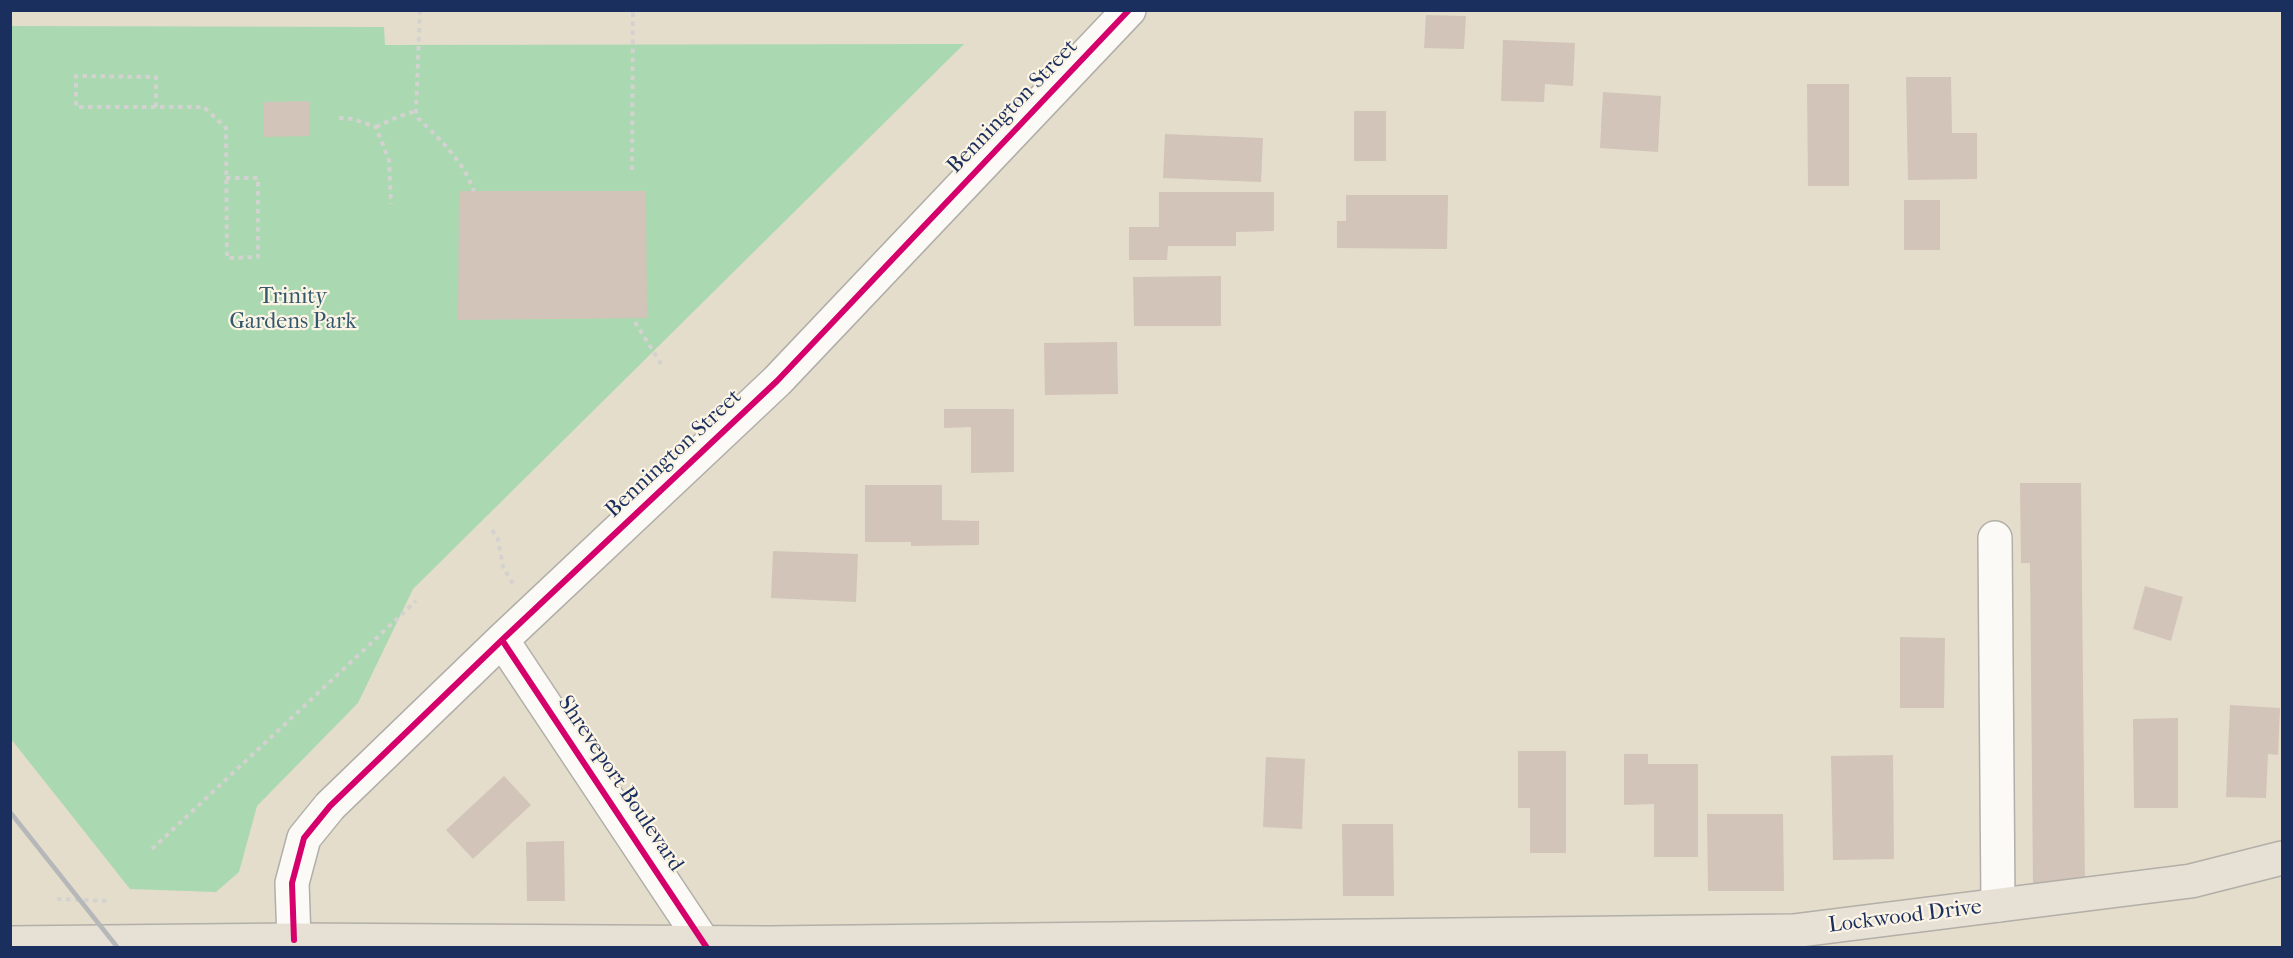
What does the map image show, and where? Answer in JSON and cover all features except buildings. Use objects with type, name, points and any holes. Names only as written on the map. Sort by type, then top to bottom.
[{"type":"main road","name":"Lockwood Drive","points":[[10,943],[294,940],[706,946],[1380,942],[1793,931],[2191,881],[2283,858]]},
{"type":"street","name":"Bennington Street","points":[[294,940],[292,883],[304,838],[330,806],[777,381],[1129,10]]},
{"type":"street","points":[[1995,538],[1998,905]]},
{"type":"street","name":"Shreveport Boulevard","points":[[502,640],[706,946]]},
{"type":"path","points":[[420,10],[416,111],[418,118],[468,173],[474,191]]},
{"type":"path","points":[[632,170],[633,10]]},
{"type":"path","points":[[156,107],[156,77],[76,76],[76,107],[156,107],[204,107],[226,128],[226,178],[227,258],[258,257],[258,178],[226,178]]},
{"type":"path","points":[[339,118],[353,119],[376,127],[416,111]]},
{"type":"path","points":[[376,127],[389,160],[391,204]]},
{"type":"path","points":[[635,322],[663,367]]},
{"type":"path","points":[[492,530],[498,539],[502,567],[515,588]]},
{"type":"path","points":[[152,849],[416,601]]},
{"type":"path","points":[[57,899],[108,900]]},
{"type":"green space","name":"Trinity Gardens Park","points":[[11,26],[384,27],[385,45],[964,44],[413,589],[358,703],[257,806],[239,872],[216,892],[130,889],[11,739]]},
{"type":"railway","points":[[10,812],[118,948]]},
{"type":"cycle path","points":[[294,940],[292,883],[304,838],[330,806],[777,381],[1129,10]]},
{"type":"cycle path","points":[[502,640],[707,948]]}]
